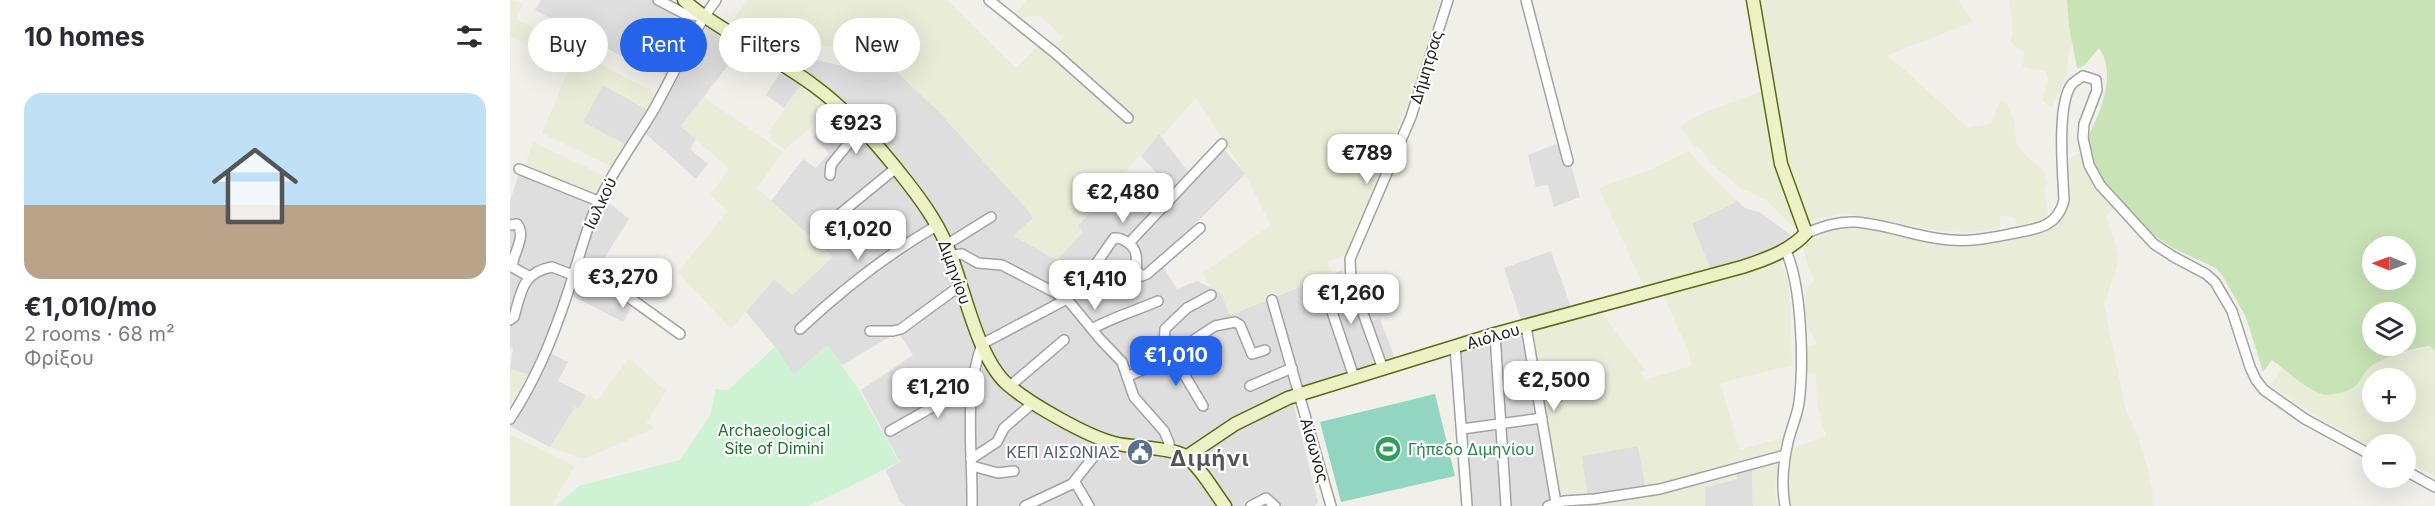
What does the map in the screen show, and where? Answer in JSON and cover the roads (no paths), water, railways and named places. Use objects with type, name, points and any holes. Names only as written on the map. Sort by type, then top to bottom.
[{"type":"street","points":[[658,0],[684,13],[704,17]]},
{"type":"street","name":"Διμηνίου","points":[[684,0],[704,17],[812,84],[845,111],[896,168],[938,225],[982,344],[994,368],[1010,386],[1086,433],[1106,441],[1186,457]]},
{"type":"street","name":"Ιωλκού","points":[[510,419],[538,372],[598,201],[716,0]]},
{"type":"street","points":[[989,0],[1055,53],[1128,118]]},
{"type":"street","name":"Δήμητρας","points":[[1383,369],[1351,280],[1350,259],[1404,135],[1421,89],[1448,0]]},
{"type":"street","points":[[1526,0],[1568,162]]},
{"type":"street","points":[[1753,0],[1781,164],[1806,233],[1827,225],[1854,222],[1933,238],[1969,241],[2040,229],[2051,223],[2062,211],[2064,200],[2063,115],[2067,93],[2073,83],[2083,76],[2096,80],[2097,90],[2084,124],[2083,138],[2089,165],[2100,186],[2154,244],[2206,273],[2215,282],[2232,310],[2250,367],[2264,390],[2306,419],[2362,450]]},
{"type":"street","points":[[830,175],[831,165],[861,128]]},
{"type":"street","points":[[1129,243],[1222,144]]},
{"type":"street","points":[[519,168],[598,201]]},
{"type":"street","points":[[830,222],[896,168]]},
{"type":"street","points":[[949,250],[991,217]]},
{"type":"street","points":[[510,225],[519,226],[521,236],[512,267],[531,277]]},
{"type":"street","points":[[800,329],[832,299],[875,265],[901,246],[938,225]]},
{"type":"street","points":[[972,506],[971,414],[973,384],[982,344],[1067,299],[1082,284],[1112,240],[1119,237],[1129,243],[1137,255],[1137,271],[1143,276],[1200,228]]},
{"type":"street","name":"Αιόλου","points":[[1186,457],[1243,419],[1299,394],[1495,334],[1742,267],[1785,249],[1806,233]]},
{"type":"street","points":[[1785,249],[1797,284],[1800,372],[1798,404],[1785,455],[1782,478],[1785,506]]},
{"type":"street","points":[[949,250],[978,263],[1002,266],[1067,299],[1122,362],[1136,400],[1166,436],[1169,452]]},
{"type":"street","points":[[510,320],[514,317],[523,283],[552,267],[575,270],[606,281],[680,334]]},
{"type":"street","points":[[1322,282],[1354,377]]},
{"type":"street","points":[[870,331],[886,332],[901,329],[961,285]]},
{"type":"street","points":[[1163,360],[1165,329],[1187,308],[1211,295]]},
{"type":"street","name":"Αίσωνος","points":[[1272,300],[1331,506]]},
{"type":"street","points":[[1092,329],[1112,317],[1132,312],[1158,301]]},
{"type":"street","points":[[1127,377],[1163,360],[1215,326],[1235,322],[1240,325],[1252,354],[1265,350]]},
{"type":"street","points":[[1526,326],[1542,418],[1552,505],[1660,489],[1785,455]]},
{"type":"street","points":[[1495,334],[1506,506]]},
{"type":"street","points":[[1010,386],[1064,340]]},
{"type":"street","points":[[1455,346],[1467,506]]},
{"type":"street","points":[[1172,354],[1203,406]]},
{"type":"street","points":[[1251,386],[1292,368]]},
{"type":"street","points":[[890,431],[973,384]]},
{"type":"street","points":[[972,462],[997,442],[1004,428],[1034,402]]},
{"type":"street","points":[[1462,429],[1542,418]]},
{"type":"street","points":[[1025,506],[1075,482],[1106,441]]},
{"type":"street","points":[[1186,457],[1225,506]]},
{"type":"street","points":[[972,462],[998,473],[1014,471]]},
{"type":"street","points":[[2416,477],[2435,487]]},
{"type":"street","points":[[1075,482],[1089,506]]},
{"type":"street","points":[[1251,506],[1266,498],[1275,506]]},
{"type":"place","name":"Γήπεδο Διμηνίου","points":[[1388,449]]},
{"type":"place","name":"ΚΕΠ ΑΙΣΩΝΙΑΣ","points":[[1140,452]]},
{"type":"district","name":"Διμήνι","points":[[1210,458]]},
{"type":"park label","name":"Archaeological Site of Dimini","points":[[774,439]]}]
